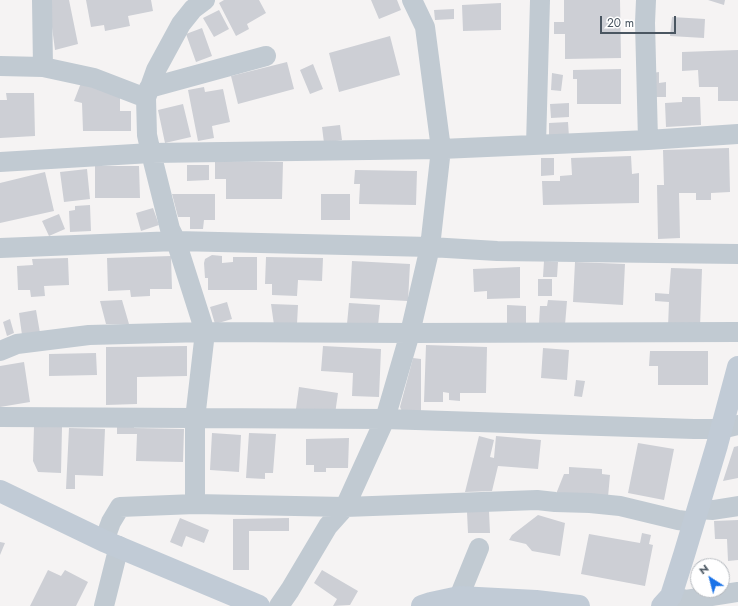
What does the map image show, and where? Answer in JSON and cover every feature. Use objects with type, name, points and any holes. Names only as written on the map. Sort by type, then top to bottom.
[{"type":"street","points":[[42,0],[43,67]]},
{"type":"street","points":[[195,504],[195,419],[204,332],[176,240],[170,229],[147,135],[148,93],[156,70],[181,24],[193,9],[205,0]]},
{"type":"street","points":[[279,606],[328,526],[344,507],[385,419],[410,333],[430,247],[441,149],[425,27],[412,0]]},
{"type":"street","points":[[536,145],[540,0]]},
{"type":"street","points":[[646,0],[645,52],[648,140]]},
{"type":"street","points":[[0,66],[43,67],[94,78],[148,93],[266,56]]},
{"type":"street","points":[[0,162],[151,153],[441,149],[648,140],[738,134]]},
{"type":"street","points":[[0,248],[176,240],[430,247],[497,251],[738,254]]},
{"type":"street","points":[[0,350],[17,344],[89,335],[204,332],[738,332]]},
{"type":"street","points":[[738,366],[729,427],[696,515],[667,601],[686,600],[738,592]]},
{"type":"street","points":[[0,416],[195,419],[385,419],[729,427]]},
{"type":"street","points":[[0,491],[112,543],[259,606]]},
{"type":"street","points":[[104,606],[112,543],[111,522],[120,508],[195,504],[344,507],[537,500],[620,506],[678,520],[713,510],[738,506]]},
{"type":"street","points":[[459,597],[479,548]]},
{"type":"street","points":[[422,606],[459,597],[536,601],[579,606]]},
{"type":"building","points":[[50,0],[69,0],[78,44],[55,50]]},
{"type":"building","points":[[86,0],[151,0],[153,11],[128,16],[130,26],[105,31],[104,25],[91,27]]},
{"type":"building","points":[[224,0],[259,0],[266,13],[247,24],[249,29],[236,36],[219,3]]},
{"type":"building","points":[[371,0],[397,0],[401,10],[379,19]]},
{"type":"building","points":[[564,0],[620,0],[621,58],[565,59],[565,34],[554,34],[554,22],[564,22]]},
{"type":"building","points":[[708,0],[725,0],[724,5]]},
{"type":"building","points":[[501,3],[501,30],[463,31],[462,5]]},
{"type":"building","points":[[454,9],[454,19],[435,20],[434,10]]},
{"type":"building","points":[[219,10],[229,29],[214,37],[203,18]]},
{"type":"building","points":[[672,17],[705,19],[704,38],[670,36]]},
{"type":"building","points":[[202,28],[212,56],[196,62],[186,34]]},
{"type":"building","points":[[390,36],[400,75],[339,92],[329,53]]},
{"type":"building","points":[[738,50],[738,101],[718,101],[718,87],[699,87],[698,70],[682,71],[682,52]]},
{"type":"building","points":[[287,62],[294,89],[238,104],[231,76]]},
{"type":"building","points":[[313,64],[323,89],[310,94],[300,70]]},
{"type":"building","points":[[621,69],[621,104],[577,104],[577,79],[573,79],[573,70]]},
{"type":"building","points":[[659,72],[659,83],[666,82],[666,97],[653,97],[652,73]]},
{"type":"building","points":[[552,73],[563,75],[561,91],[551,90]]},
{"type":"building","points":[[81,83],[120,97],[120,111],[131,111],[131,131],[83,131],[82,103],[74,101]]},
{"type":"building","points":[[204,87],[205,92],[223,89],[230,122],[212,126],[214,138],[198,141],[188,90]]},
{"type":"building","points":[[6,93],[34,93],[35,136],[0,138],[0,100],[7,100]]},
{"type":"building","points":[[682,97],[700,97],[701,125],[666,127],[665,103],[682,102]]},
{"type":"building","points":[[569,103],[569,117],[551,118],[550,104]]},
{"type":"building","points":[[183,104],[191,137],[165,143],[158,110]]},
{"type":"building","points":[[568,122],[569,137],[549,138],[549,123]]},
{"type":"building","points":[[340,125],[342,140],[324,143],[322,127]]},
{"type":"building","points":[[729,148],[730,192],[711,193],[711,200],[696,200],[696,193],[679,193],[680,238],[658,239],[657,185],[664,185],[663,150]]},
{"type":"building","points":[[631,156],[632,174],[639,173],[639,203],[543,205],[542,181],[560,181],[560,176],[572,175],[571,158]]},
{"type":"building","points":[[541,158],[554,158],[554,175],[541,176]]},
{"type":"building","points":[[215,161],[283,162],[282,199],[226,199],[226,179],[215,179]]},
{"type":"building","points":[[187,165],[209,165],[209,180],[187,181]]},
{"type":"building","points":[[95,166],[139,166],[140,198],[95,198]]},
{"type":"building","points":[[87,169],[90,199],[64,202],[60,172]]},
{"type":"building","points":[[355,170],[417,171],[416,205],[359,204],[360,184],[354,184]]},
{"type":"building","points":[[45,172],[54,211],[0,223],[0,183]]},
{"type":"building","points":[[172,194],[215,194],[215,220],[204,220],[203,229],[190,229],[190,217],[178,217]]},
{"type":"building","points":[[321,194],[350,194],[350,220],[321,220]]},
{"type":"building","points":[[90,205],[91,231],[70,232],[69,211],[75,210],[75,206]]},
{"type":"building","points":[[153,208],[159,225],[141,231],[136,213]]},
{"type":"building","points":[[59,214],[65,229],[49,236],[42,221]]},
{"type":"building","points":[[212,255],[222,256],[222,263],[233,262],[233,257],[257,257],[257,290],[208,290],[208,278],[205,278],[204,263],[205,259]]},
{"type":"building","points":[[171,256],[172,289],[150,289],[150,296],[131,297],[130,290],[108,291],[107,258]]},
{"type":"building","points":[[266,257],[323,258],[322,281],[298,280],[297,296],[272,295],[272,284],[265,284]]},
{"type":"building","points":[[68,258],[69,285],[44,286],[45,296],[31,297],[30,290],[18,290],[17,266],[33,265],[32,259]]},
{"type":"building","points":[[352,261],[410,264],[408,301],[350,298]]},
{"type":"building","points":[[544,261],[558,262],[557,277],[543,277]]},
{"type":"building","points":[[575,262],[625,264],[623,305],[573,302]]},
{"type":"building","points":[[520,267],[520,298],[487,299],[487,291],[474,292],[473,269]]},
{"type":"building","points":[[671,268],[702,269],[700,328],[668,327],[669,302],[655,301],[655,293],[669,294]]},
{"type":"building","points":[[538,279],[552,279],[552,296],[538,296]]},
{"type":"building","points":[[122,300],[129,324],[106,324],[100,301]]},
{"type":"building","points":[[548,300],[567,301],[565,325],[539,324],[540,306],[547,306]]},
{"type":"building","points":[[227,302],[232,319],[215,324],[210,307]]},
{"type":"building","points":[[349,303],[380,305],[378,326],[347,324]]},
{"type":"building","points":[[271,304],[298,305],[297,324],[274,325]]},
{"type":"building","points":[[507,305],[526,306],[526,326],[507,326]]},
{"type":"building","points":[[36,310],[40,333],[22,335],[19,313]]},
{"type":"building","points":[[10,319],[14,333],[7,336],[3,322]]},
{"type":"building","points":[[426,345],[487,347],[486,393],[460,393],[460,401],[449,400],[449,393],[443,392],[443,402],[424,402]]},
{"type":"building","points":[[187,346],[187,376],[137,377],[137,404],[106,405],[106,347]]},
{"type":"building","points":[[323,346],[381,349],[379,397],[352,396],[353,373],[321,371]]},
{"type":"building","points":[[543,348],[569,350],[567,380],[541,378]]},
{"type":"building","points":[[650,351],[708,351],[708,385],[658,385],[658,366],[649,366]]},
{"type":"building","points":[[96,353],[97,375],[49,376],[49,354]]},
{"type":"building","points":[[413,358],[421,359],[421,416],[404,416],[400,407]]},
{"type":"building","points":[[24,362],[30,402],[0,407],[0,366]]},
{"type":"building","points":[[576,380],[585,381],[582,397],[574,396]]},
{"type":"building","points":[[299,387],[338,393],[335,414],[296,409]]},
{"type":"building","points":[[117,425],[134,425],[134,428],[184,429],[183,462],[136,461],[137,434],[117,434]]},
{"type":"building","points":[[34,426],[62,427],[61,473],[38,472],[33,461]]},
{"type":"building","points":[[69,428],[105,429],[103,476],[75,475],[75,489],[66,489]]},
{"type":"building","points":[[212,433],[241,435],[239,472],[210,470]]},
{"type":"building","points":[[249,433],[276,434],[273,473],[265,473],[265,479],[246,478]]},
{"type":"building","points":[[479,436],[494,440],[490,457],[494,458],[496,436],[541,440],[538,469],[498,466],[492,491],[465,492]]},
{"type":"building","points":[[349,438],[348,468],[326,468],[326,472],[314,472],[314,465],[306,465],[306,439]]},
{"type":"building","points":[[638,443],[674,449],[664,500],[628,493]]},
{"type":"building","points":[[738,446],[738,478],[723,481],[734,447]]},
{"type":"building","points":[[569,467],[602,469],[602,474],[610,475],[608,497],[556,494],[564,474],[569,474]]},
{"type":"building","points":[[489,511],[490,533],[468,533],[467,512]]},
{"type":"building","points":[[538,515],[565,523],[560,556],[532,551],[526,544],[509,540],[512,535]]},
{"type":"building","points":[[180,518],[209,530],[204,543],[186,536],[182,547],[170,542]]},
{"type":"building","points":[[289,518],[289,531],[249,531],[249,570],[233,570],[233,519]]},
{"type":"building","points":[[738,520],[738,560],[730,561],[730,558],[728,558],[727,539],[715,539],[714,521]]},
{"type":"building","points":[[642,533],[651,535],[649,544],[653,545],[645,586],[581,574],[589,534],[640,543]]},
{"type":"building","points":[[0,542],[5,543],[0,555]]},
{"type":"building","points":[[48,570],[61,576],[65,570],[88,582],[76,606],[30,606]]},
{"type":"building","points":[[322,570],[358,591],[350,605],[333,606],[337,599],[314,583]]}]
